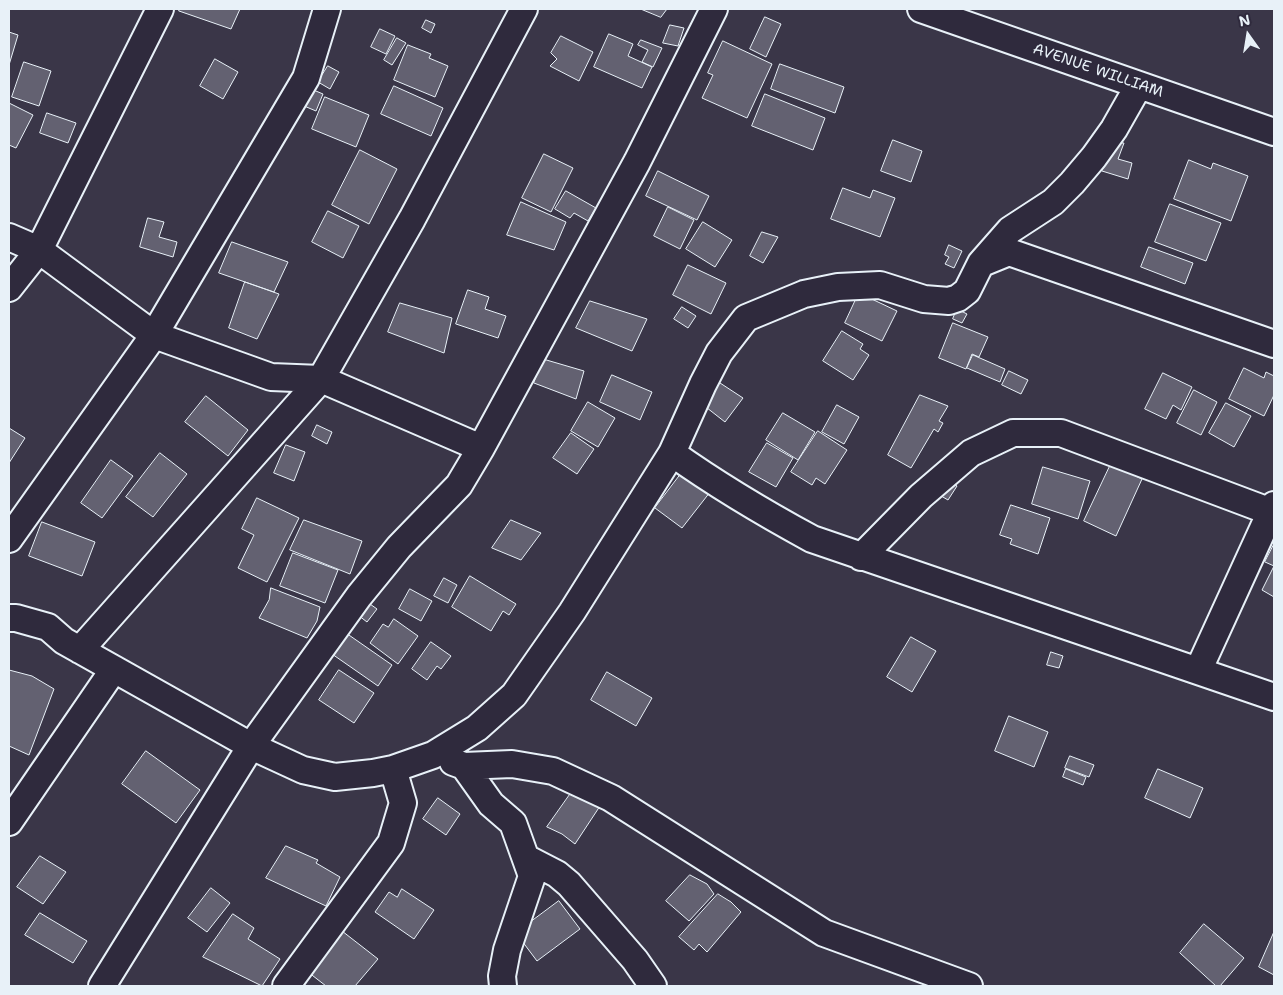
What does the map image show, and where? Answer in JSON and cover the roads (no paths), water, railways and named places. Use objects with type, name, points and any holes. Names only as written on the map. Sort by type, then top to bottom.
[{"type":"street","points":[[9,288],[39,250],[160,9]]},
{"type":"street","points":[[9,539],[154,335],[306,78],[327,9]]},
{"type":"street","points":[[80,650],[321,379],[412,219],[524,9]]},
{"type":"street","points":[[102,986],[251,746],[358,596],[399,547],[458,485],[482,448],[637,162],[714,9]]},
{"type":"street","name":"AVENUE WILLIAM","points":[[922,9],[1274,132]]},
{"type":"street","points":[[9,618],[16,618],[48,628],[64,641],[251,746],[303,770],[335,777],[393,769],[433,756],[477,728],[514,695],[572,612],[672,453],[719,353],[746,318],[804,294],[838,287],[880,285],[924,299],[949,302],[958,298],[967,291],[981,263],[1010,230],[1053,202],[1072,183],[1114,130],[1139,85]]},
{"type":"street","points":[[9,237],[39,250],[154,335],[271,377],[321,379],[482,448]]},
{"type":"street","points":[[981,263],[1009,252],[1274,344]]},
{"type":"street","points":[[861,557],[921,496],[971,453],[1013,433],[1061,433],[1273,510],[1198,671]]},
{"type":"street","points":[[672,453],[712,481],[764,513],[812,539],[1274,696]]},
{"type":"street","points":[[9,822],[114,669]]},
{"type":"street","points":[[433,756],[464,766],[512,764],[553,771],[611,798],[824,933],[969,986]]},
{"type":"street","points":[[464,766],[492,804],[513,823],[532,876],[507,950],[502,976],[503,986]]},
{"type":"street","points":[[286,986],[392,843],[403,803],[393,769]]},
{"type":"street","points":[[526,858],[557,874],[569,884],[635,960],[653,986]]}]
